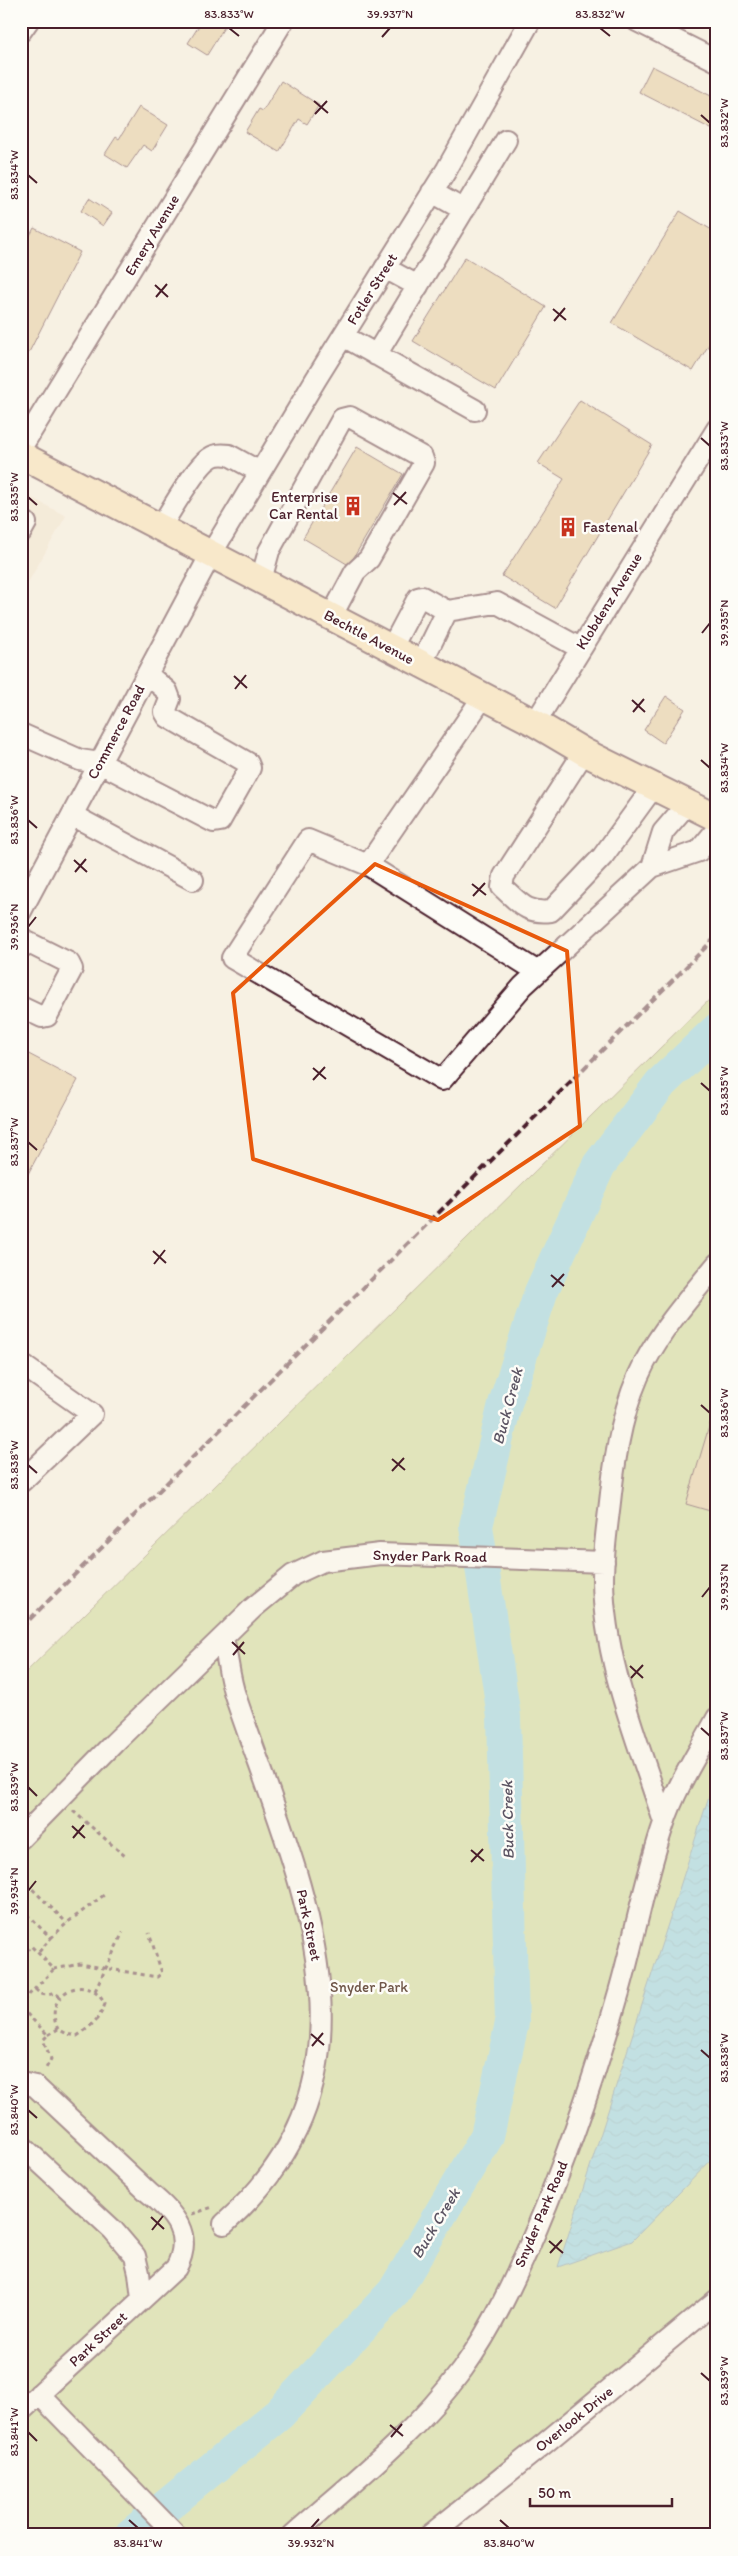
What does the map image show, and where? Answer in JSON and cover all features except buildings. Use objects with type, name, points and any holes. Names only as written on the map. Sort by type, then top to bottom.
[{"type":"main road","name":"Bechtle Avenue","points":[[21,455],[483,696],[584,752],[717,818]]},
{"type":"street","points":[[21,31],[28,21]]},
{"type":"street","name":"Emery Avenue","points":[[21,448],[283,21]]},
{"type":"street","name":"Fotler Street","points":[[211,554],[432,192],[530,21]]},
{"type":"street","points":[[637,21],[717,61]]},
{"type":"street","points":[[376,355],[506,140]]},
{"type":"street","points":[[432,192],[464,210]]},
{"type":"street","points":[[385,268],[418,286]]},
{"type":"street","points":[[343,336],[475,410]]},
{"type":"street","points":[[261,580],[269,551],[342,419],[350,417],[422,457],[424,462],[369,559],[356,572],[331,617]]},
{"type":"street","name":"Klobdenz Avenue","points":[[534,723],[717,429]]},
{"type":"street","points":[[160,528],[201,466],[210,457],[223,454],[229,455],[260,472]]},
{"type":"street","points":[[21,521],[26,523],[21,532]]},
{"type":"street","name":"Commerce Road","points":[[21,911],[211,554]]},
{"type":"street","points":[[391,649],[418,598],[422,597],[447,611],[497,603],[580,648]]},
{"type":"street","points":[[421,664],[447,611]]},
{"type":"street","points":[[21,734],[80,760],[100,763],[214,822],[220,821],[250,768],[248,762],[168,717],[165,712],[170,699],[166,691],[147,674]]},
{"type":"street","points":[[368,865],[483,696]]},
{"type":"street","points":[[584,752],[504,876],[502,887],[527,909],[538,912],[552,911],[603,856],[654,786]]},
{"type":"street","points":[[652,867],[664,832],[688,803]]},
{"type":"street","points":[[72,815],[193,880]]},
{"type":"street","points":[[538,972],[368,865],[308,840],[232,958],[442,1080],[523,986],[652,867],[699,852],[717,829]]},
{"type":"street","points":[[21,939],[69,964],[72,969],[47,1016],[42,1018],[21,1007]]},
{"type":"street","points":[[664,1822],[625,1709],[613,1661],[605,1611],[604,1562],[614,1471],[621,1430],[631,1394],[646,1361],[664,1333],[717,1264]]},
{"type":"street","points":[[21,1364],[92,1414],[22,1481]]},
{"type":"street","name":"Snyder Park Road","points":[[59,1799],[253,1608],[293,1575],[323,1561],[380,1554],[452,1555],[604,1562]]},
{"type":"street","name":"Park Street","points":[[223,1638],[235,1696],[254,1746],[305,1902],[314,1939],[320,1981],[321,2023],[318,2056],[310,2093],[296,2130],[280,2160],[259,2189],[229,2220]]},
{"type":"street","name":"Snyder Park Road","points":[[293,2535],[392,2449],[434,2404],[462,2369],[493,2321],[526,2253],[555,2185],[580,2118],[619,1992],[664,1822],[676,1794],[717,1718]]},
{"type":"street","points":[[21,1838],[59,1799]]},
{"type":"street","points":[[28,2084],[148,2193],[165,2206],[175,2219]]},
{"type":"street","points":[[21,2145],[113,2230],[134,2256],[139,2273],[142,2299]]},
{"type":"street","name":"Park Street","points":[[21,2411],[176,2268],[182,2257],[183,2242],[175,2219]]},
{"type":"street","name":"Overlook Drive","points":[[430,2535],[717,2300]]},
{"type":"street","points":[[39,2394],[176,2535]]},
{"type":"path","points":[[59,1799],[125,1856]]},
{"type":"path","points":[[21,1878],[67,1923]]},
{"type":"path","points":[[38,1952],[67,1923],[104,1895]]},
{"type":"path","points":[[21,1909],[52,1938]]},
{"type":"path","points":[[95,1991],[123,1932]]},
{"type":"path","points":[[21,2002],[54,1969],[80,1964],[157,1977],[162,1973],[149,1933]]},
{"type":"path","points":[[21,1957],[31,1946],[54,1969]]},
{"type":"path","points":[[83,1986],[95,1991],[105,2004],[101,2015],[77,2036],[67,2034],[58,2029],[53,2019],[55,2006],[60,1997],[69,1990],[83,1986]]},
{"type":"path","points":[[35,1989],[40,1994],[46,1996],[55,1993],[60,1997]]},
{"type":"path","points":[[21,2008],[48,2034]]},
{"type":"path","points":[[28,2084],[51,2059],[43,2040],[48,2034],[58,2029]]},
{"type":"path","points":[[175,2219],[218,2206],[229,2220]]},
{"type":"highlighted area","points":[[375,864],[567,951],[580,1126],[438,1220],[253,1159],[233,993]]},
{"type":"shaded area","points":[[21,492],[66,516],[21,595]]},
{"type":"green space","name":"Snyder Park","points":[[717,992],[717,2298],[429,2535],[21,2535],[21,1677]]},
{"type":"water","points":[[717,1771],[717,2154],[632,2241],[558,2267]]},
{"type":"waterway","name":"Buck Creek","points":[[131,2535],[279,2414],[394,2292],[487,2136],[512,2023],[504,1717],[476,1526],[505,1404],[541,1292],[599,1165],[661,1083],[717,1030]]},
{"type":"railway","points":[[21,1628],[717,936]]},
{"type":"place","name":"Enterprise Car Rental","points":[[353,506]]},
{"type":"place","name":"Fastenal","points":[[568,527]]}]
